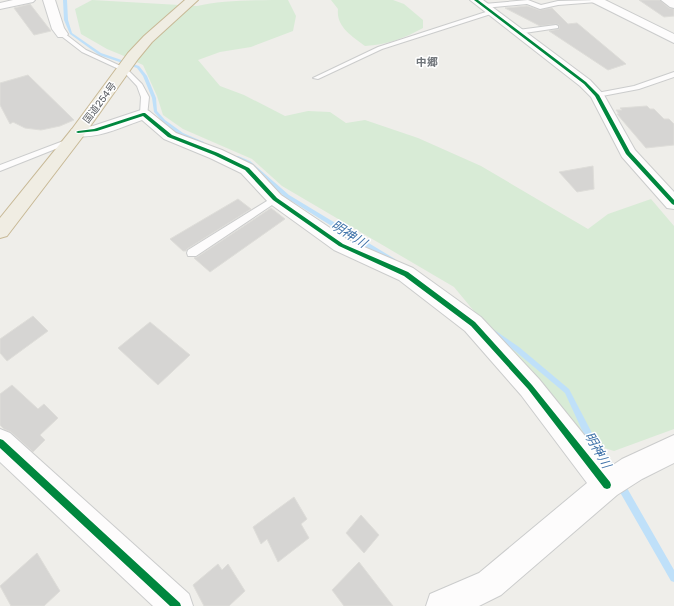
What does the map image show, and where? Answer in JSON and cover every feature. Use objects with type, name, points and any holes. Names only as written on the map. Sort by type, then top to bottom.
[{"type":"highway","name":"国道254号","points":[[0,231],[74,137],[148,39],[192,0]]},
{"type":"street","points":[[0,6],[29,0]]},
{"type":"street","points":[[49,0],[58,29],[62,34]]},
{"type":"street","points":[[597,0],[674,39]]},
{"type":"street","points":[[667,0],[674,5]]},
{"type":"street","points":[[484,6],[585,83],[597,95],[628,153],[674,203]]},
{"type":"street","points":[[74,137],[144,114],[170,136],[216,154],[248,169],[275,199],[341,245],[406,274],[473,324],[530,386],[619,478]]},
{"type":"street","points":[[0,443],[177,606]]},
{"type":"street","points":[[442,606],[490,584],[619,478],[674,448]]},
{"type":"lane","points":[[316,78],[380,48],[477,16],[484,6],[528,2],[540,7],[558,3],[597,0]]},
{"type":"lane","points":[[518,32],[556,27]]},
{"type":"lane","points":[[62,34],[84,52],[129,63],[146,96],[144,114]]},
{"type":"lane","points":[[597,95],[624,92],[639,88],[674,74]]},
{"type":"lane","points":[[0,168],[74,137]]},
{"type":"lane","points":[[192,253],[275,199]]},
{"type":"green space","points":[[92,0],[197,6],[230,1],[288,0],[296,16],[293,31],[251,47],[220,52],[198,60],[220,86],[244,95],[285,116],[308,111],[330,112],[346,123],[365,120],[418,138],[481,166],[588,229],[608,214],[651,199],[674,226],[674,429],[614,451],[582,441],[454,287],[282,186],[252,159],[183,129],[163,115],[157,96],[143,65],[107,49],[81,34],[75,9]]},
{"type":"green space","points":[[331,0],[393,0],[404,4],[423,20],[423,28],[395,40],[365,46],[350,35],[342,26],[338,15],[338,9]]},
{"type":"building","points":[[639,0],[660,0],[669,8],[674,9],[674,16],[664,17]]},
{"type":"building","points":[[30,4],[51,31],[34,35],[14,8]]},
{"type":"building","points":[[527,6],[539,10],[552,8],[568,24],[577,23],[626,64],[608,70],[549,31],[559,29],[559,25],[540,26],[505,8]]},
{"type":"building","points":[[28,75],[74,120],[60,126],[41,130],[25,128],[13,122],[10,124],[0,105],[0,83]]},
{"type":"building","points":[[647,106],[650,109],[654,109],[664,119],[669,119],[674,124],[674,145],[646,148],[617,114],[619,114],[616,110],[622,110],[620,108]]},
{"type":"building","points":[[593,166],[594,189],[577,192],[559,172]]},
{"type":"building","points":[[238,199],[251,209],[186,251],[183,251],[170,239]]},
{"type":"building","points":[[271,208],[285,219],[210,272],[194,258],[197,257]]},
{"type":"building","points":[[33,316],[48,331],[7,361],[0,353],[0,339]]},
{"type":"building","points":[[150,322],[190,355],[158,385],[118,348]]},
{"type":"building","points":[[12,385],[38,409],[44,404],[58,418],[40,435],[45,440],[33,452],[11,432],[4,429],[0,425],[0,394]]},
{"type":"building","points":[[294,497],[307,519],[301,524],[309,538],[278,562],[267,539],[261,544],[253,527]]},
{"type":"building","points":[[361,515],[379,535],[364,553],[346,533]]},
{"type":"building","points":[[37,553],[60,591],[44,606],[11,606],[0,586]]},
{"type":"building","points":[[359,562],[393,606],[344,606],[332,590]]},
{"type":"building","points":[[218,564],[222,570],[228,564],[245,591],[229,606],[204,606],[193,585]]},
{"type":"waterway","name":"明神川","points":[[65,0],[66,20],[71,33],[100,54],[138,67],[145,76],[154,98],[155,111],[164,121],[181,134],[202,143]]},
{"type":"waterway","name":"明神川","points":[[236,157],[248,162],[287,196],[393,261]]},
{"type":"waterway","name":"明神川","points":[[493,332],[517,349],[567,391],[589,436],[611,469]]},
{"type":"waterway","name":"明神川","points":[[620,484],[674,578]]},
{"type":"cycle path","points":[[476,0],[585,83],[597,95],[628,153],[674,203]]},
{"type":"cycle path","points":[[78,132],[95,130],[144,114],[170,136],[216,154],[247,169],[275,199],[341,245],[406,274],[473,324],[530,387],[607,485]]},
{"type":"cycle path","points":[[0,443],[177,606]]},
{"type":"district","name":"中郷","points":[[427,62]]}]
